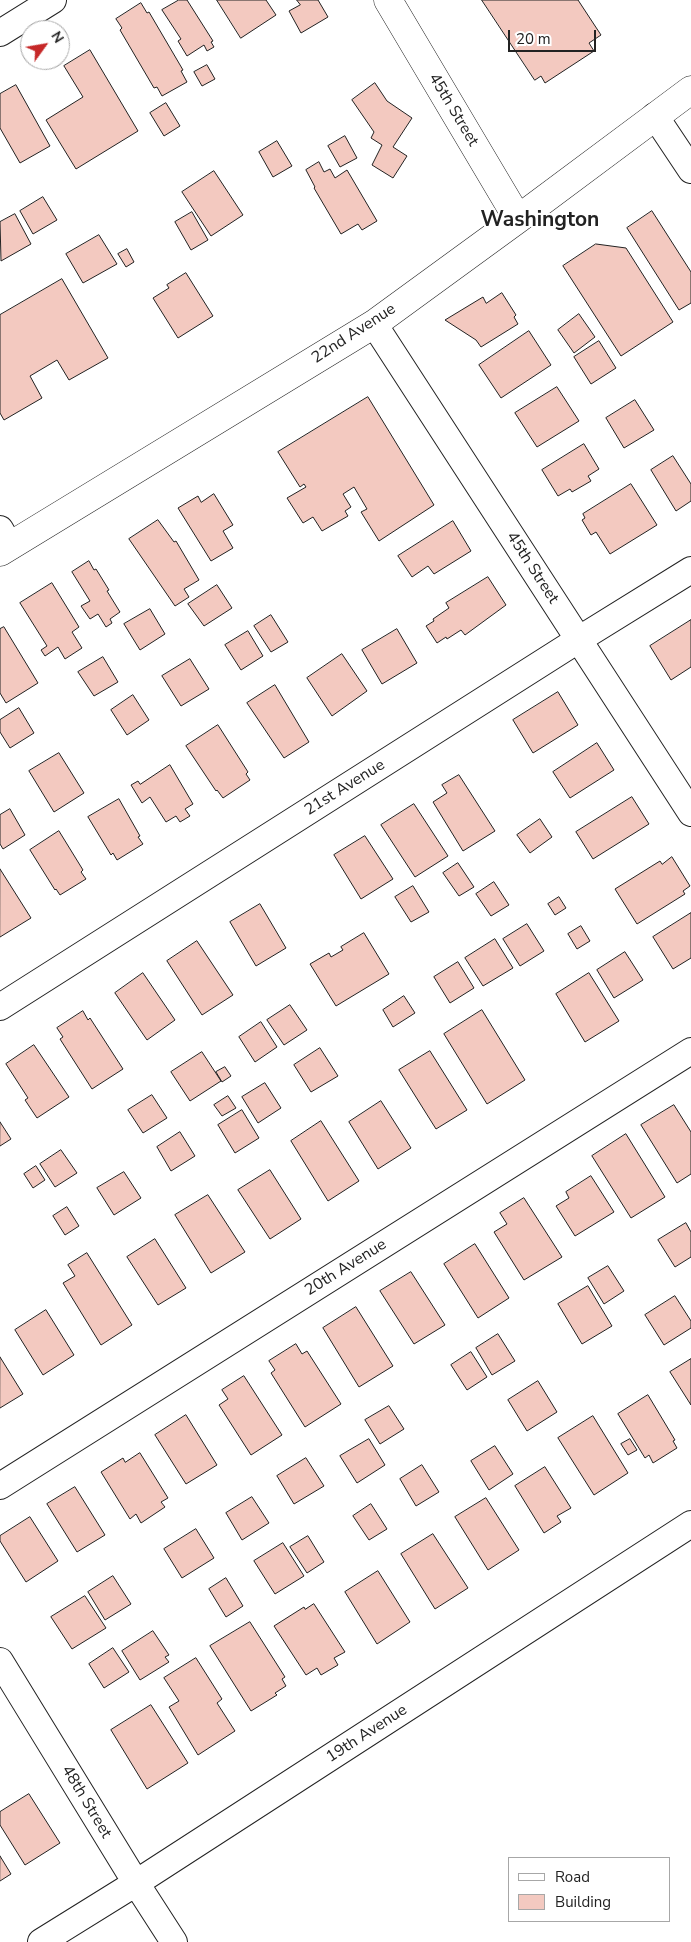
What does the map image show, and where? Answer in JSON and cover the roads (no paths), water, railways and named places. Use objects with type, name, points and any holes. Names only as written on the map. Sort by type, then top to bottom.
[{"type":"street","points":[[0,32],[53,0]]},
{"type":"street","name":"45th Street","points":[[388,0],[518,220]]},
{"type":"street","name":"22nd Avenue","points":[[3,542],[374,324],[518,220],[691,90]]},
{"type":"street","points":[[655,116],[691,170]]},
{"type":"street","name":"45th Street","points":[[374,324],[691,813]]},
{"type":"street","name":"21st Avenue","points":[[0,1007],[691,570]]},
{"type":"street","name":"20th Avenue","points":[[0,1486],[691,1051]]},
{"type":"street","name":"19th Avenue","points":[[41,1942],[136,1884],[691,1524]]},
{"type":"street","name":"48th Street","points":[[0,1661],[136,1884],[174,1942]]},
{"type":"district","name":"Washington","points":[[540,221]]}]
